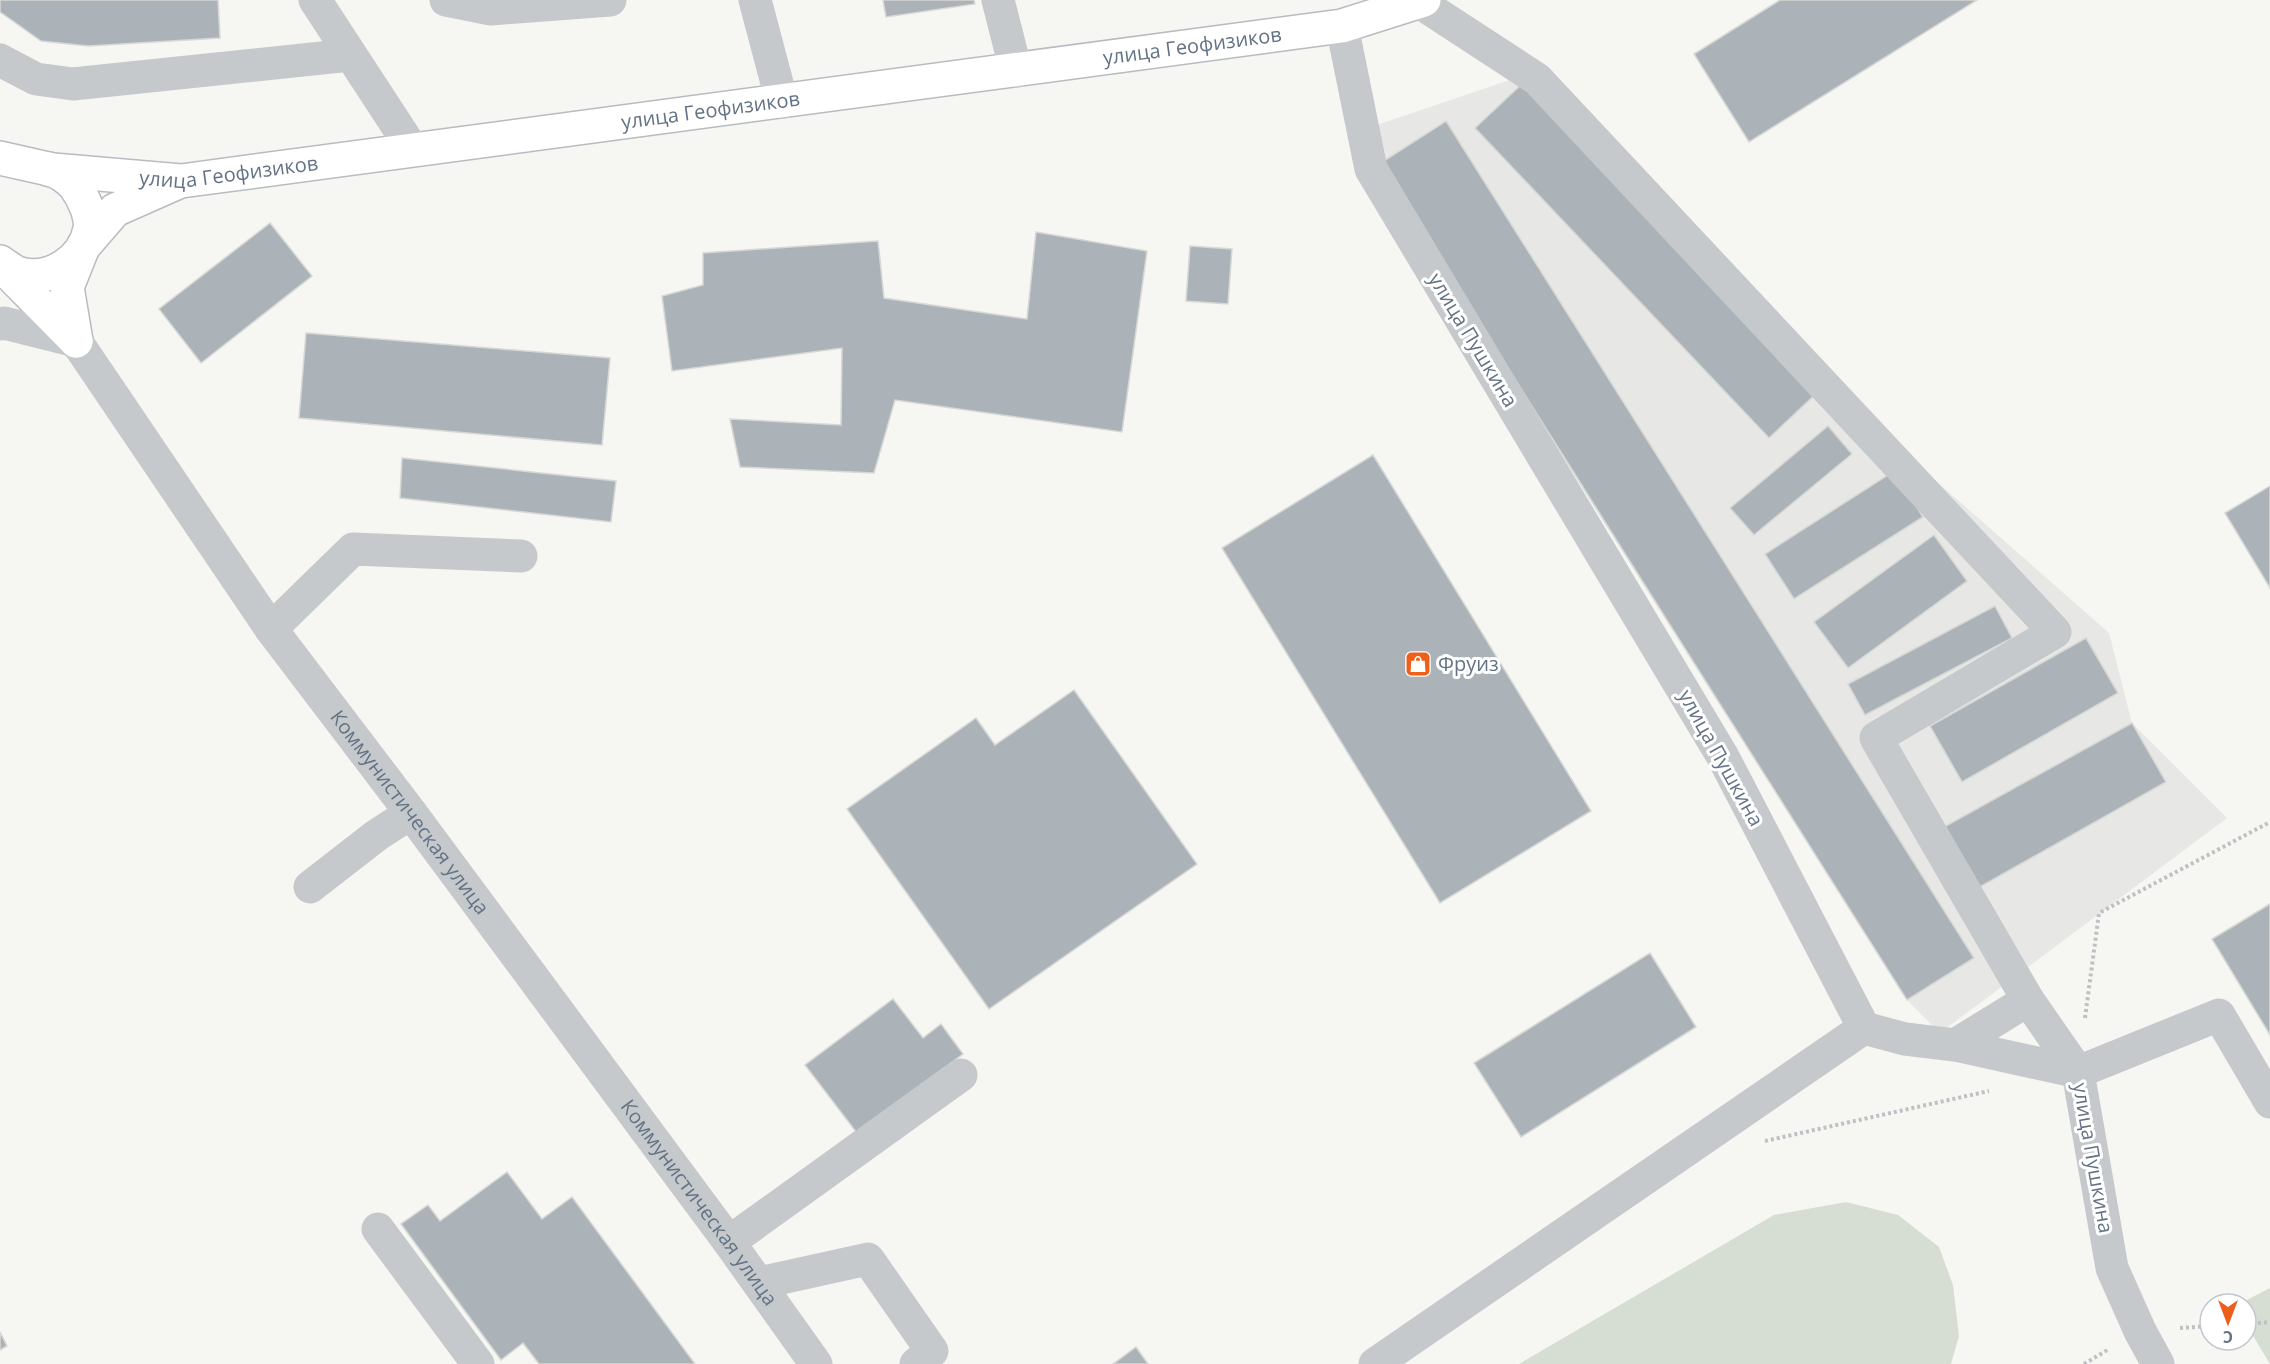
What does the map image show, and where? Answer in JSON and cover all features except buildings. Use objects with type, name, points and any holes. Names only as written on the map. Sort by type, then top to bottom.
[{"type":"main road","name":"улица Геофизиков","points":[[0,158],[53,170],[181,181],[1342,26],[1385,6],[1426,1]]},
{"type":"main road","points":[[0,178],[17,169],[34,167],[53,170],[70,181],[82,196],[90,227],[67,287],[76,341]]},
{"type":"main road","points":[[0,263],[17,274],[35,276],[52,273],[68,264],[115,210],[181,181]]},
{"type":"main road","name":"Коммунистическая улица","points":[[0,263],[76,341]]},
{"type":"street","points":[[315,0],[413,150]]},
{"type":"street","points":[[446,0],[491,9],[610,0]]},
{"type":"street","points":[[998,0],[1016,71]]},
{"type":"street","points":[[1426,1],[1537,79],[2055,632],[1876,738],[2028,1000],[2078,1072],[2219,1015],[2270,1102]]},
{"type":"street","points":[[748,2],[782,102]]},
{"type":"street","name":"улица Пушкина","points":[[1342,26],[1371,169],[1723,757],[1864,1028],[1905,1039],[1955,1045],[2078,1072],[2112,1268],[2140,1331],[2158,1364]]},
{"type":"street","points":[[0,60],[36,79],[73,84],[350,55]]},
{"type":"street","points":[[0,324],[4,323],[76,341]]},
{"type":"street","name":"Коммунистическая улица","points":[[76,341],[271,629],[411,813],[729,1242],[816,1364]]},
{"type":"street","points":[[271,629],[353,549],[521,556]]},
{"type":"street","points":[[310,887],[377,835],[411,813]]},
{"type":"street","points":[[1955,1045],[2028,1000]]},
{"type":"street","points":[[1375,1364],[1864,1028]]},
{"type":"street","points":[[729,1242],[961,1076]]},
{"type":"street","points":[[378,1229],[478,1364]]},
{"type":"street","points":[[759,1283],[868,1259],[932,1352],[916,1364]]},
{"type":"path","points":[[2078,1072],[2100,913],[2270,822]]},
{"type":"path","points":[[1757,1143],[1998,1089]]},
{"type":"shaded area","points":[[1539,70],[1835,392],[2109,633],[2132,723],[2227,818],[1940,1033],[1907,1000],[1356,132]]},
{"type":"shaded area","points":[[1846,1202],[1898,1215],[1939,1247],[1953,1285],[1959,1336],[1951,1364],[1519,1364],[1774,1215]]},
{"type":"shaded area","points":[[2270,1288],[2270,1364],[2258,1344],[2258,1294]]},
{"type":"place","name":"Фруиз","points":[[1418,664]]}]
